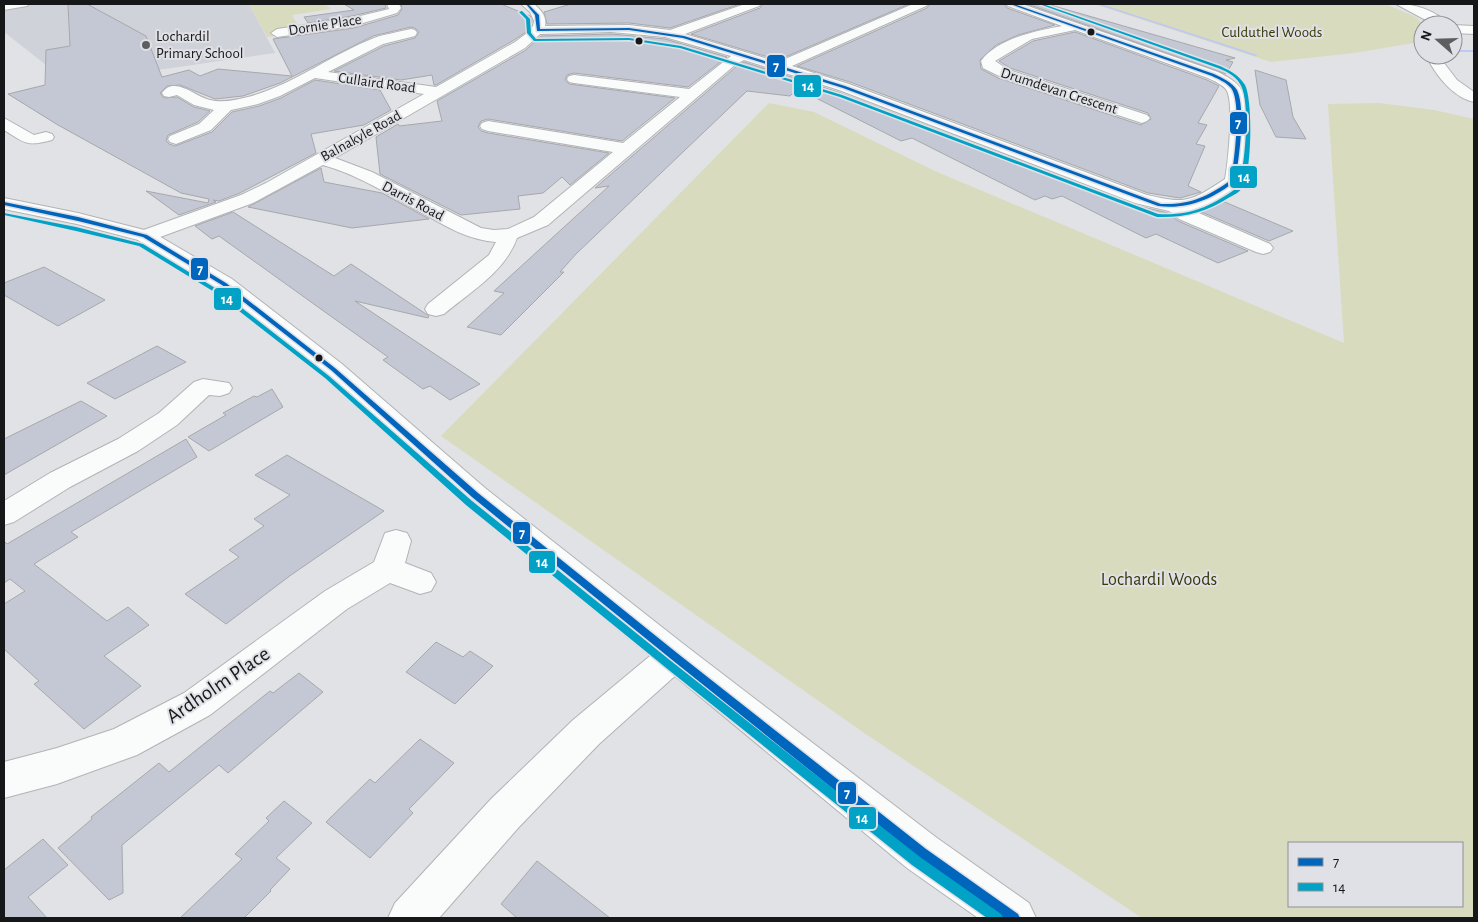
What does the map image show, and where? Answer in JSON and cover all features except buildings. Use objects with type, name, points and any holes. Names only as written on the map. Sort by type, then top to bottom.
[{"type":"street","points":[[4,7],[24,4]]},
{"type":"street","name":"Dornie Place","points":[[278,33],[291,29],[380,16],[393,11],[395,8],[394,4]]},
{"type":"street","points":[[527,4],[538,13],[540,21],[538,30],[630,29],[672,34],[844,87],[984,138],[1141,199],[1175,207],[1188,207],[1198,204],[1233,181],[1235,171],[1236,104],[1235,91],[1226,82],[1213,75],[1012,4]]},
{"type":"street","points":[[729,4],[750,6]]},
{"type":"street","points":[[780,67],[922,4]]},
{"type":"street","points":[[1402,4],[1427,15]]},
{"type":"street","points":[[672,34],[750,6]]},
{"type":"street","name":"Drumdevan Crescent","points":[[1076,27],[1023,38],[992,56],[988,60],[988,65],[1004,74],[1142,118]]},
{"type":"street","name":"Balnakyle Road","points":[[145,236],[247,199],[520,45],[538,30]]},
{"type":"street","name":"Cullaird Road","points":[[169,93],[178,90],[202,103],[226,106],[260,99],[380,40],[412,33]]},
{"type":"street","name":"Darris Road","points":[[320,159],[350,168],[466,229],[487,235],[523,231],[541,220],[628,149],[731,60],[743,56]]},
{"type":"street","points":[[1438,65],[1444,75],[1474,98]]},
{"type":"street","name":"Cullaird Road","points":[[314,74],[439,92]]},
{"type":"street","points":[[586,78],[692,94]]},
{"type":"street","points":[[1111,107],[1127,102]]},
{"type":"street","points":[[176,139],[205,127],[226,106]]},
{"type":"street","points":[[4,123],[31,140],[46,137]]},
{"type":"street","points":[[497,131],[628,149]]},
{"type":"street","points":[[4,204],[78,219],[145,236],[224,284],[307,347],[475,495],[674,656],[922,853],[1014,918]]},
{"type":"street","points":[[1175,207],[1186,215],[1263,248]]},
{"type":"street","points":[[439,299],[497,259],[508,234]]},
{"type":"street","points":[[4,515],[60,480],[128,445],[168,419],[203,387],[220,388]]},
{"type":"street","name":"Ardholm Place","points":[[4,780],[57,766],[124,743],[197,704],[336,600],[392,555],[420,582]]},
{"type":"street","points":[[410,918],[505,813],[586,732],[674,656]]},
{"type":"shaded area","name":"Lochardil Primary School","points":[[36,4],[249,4],[275,53],[69,83],[4,32],[4,10]]},
{"type":"green space","points":[[249,4],[325,4],[331,9],[292,15],[298,25],[285,27],[277,36],[267,37]]},
{"type":"green space","name":"Culduthel Woods","points":[[1094,4],[1385,4],[1413,16],[1413,43],[1354,53],[1271,62]]},
{"type":"green space","name":"Lochardil Woods","points":[[769,103],[814,112],[935,171],[1344,343],[1328,104],[1379,103],[1434,110],[1474,119],[1474,918],[1142,918],[867,735],[441,436]]},
{"type":"waterway","points":[[1098,4],[1256,55]]},
{"type":"waterway","points":[[1463,51],[1474,51]]},
{"type":"transit line","name":"7","points":[[527,4],[537,15],[538,30],[629,29],[683,37],[844,87],[1160,205],[1181,205],[1199,201],[1233,181],[1237,149],[1238,110],[1235,91],[1228,83],[1213,75],[1012,4]]},
{"type":"transit line","name":"14","points":[[521,12],[528,19],[529,33],[535,40],[629,39],[680,47],[841,96],[1157,215],[1180,215],[1201,210],[1221,201],[1240,188],[1243,181],[1247,154],[1248,122],[1244,87],[1236,77],[1216,66],[1041,4]]},
{"type":"transit line","name":"7","points":[[4,204],[78,219],[145,236],[224,284],[333,369],[475,495],[674,656],[922,853],[1014,918]]},
{"type":"transit line","name":"14","points":[[4,214],[141,245],[218,292],[327,377],[469,503],[668,664],[916,861],[997,918]]},
{"type":"place","name":"Lochardil Primary School","points":[[146,45]]}]
